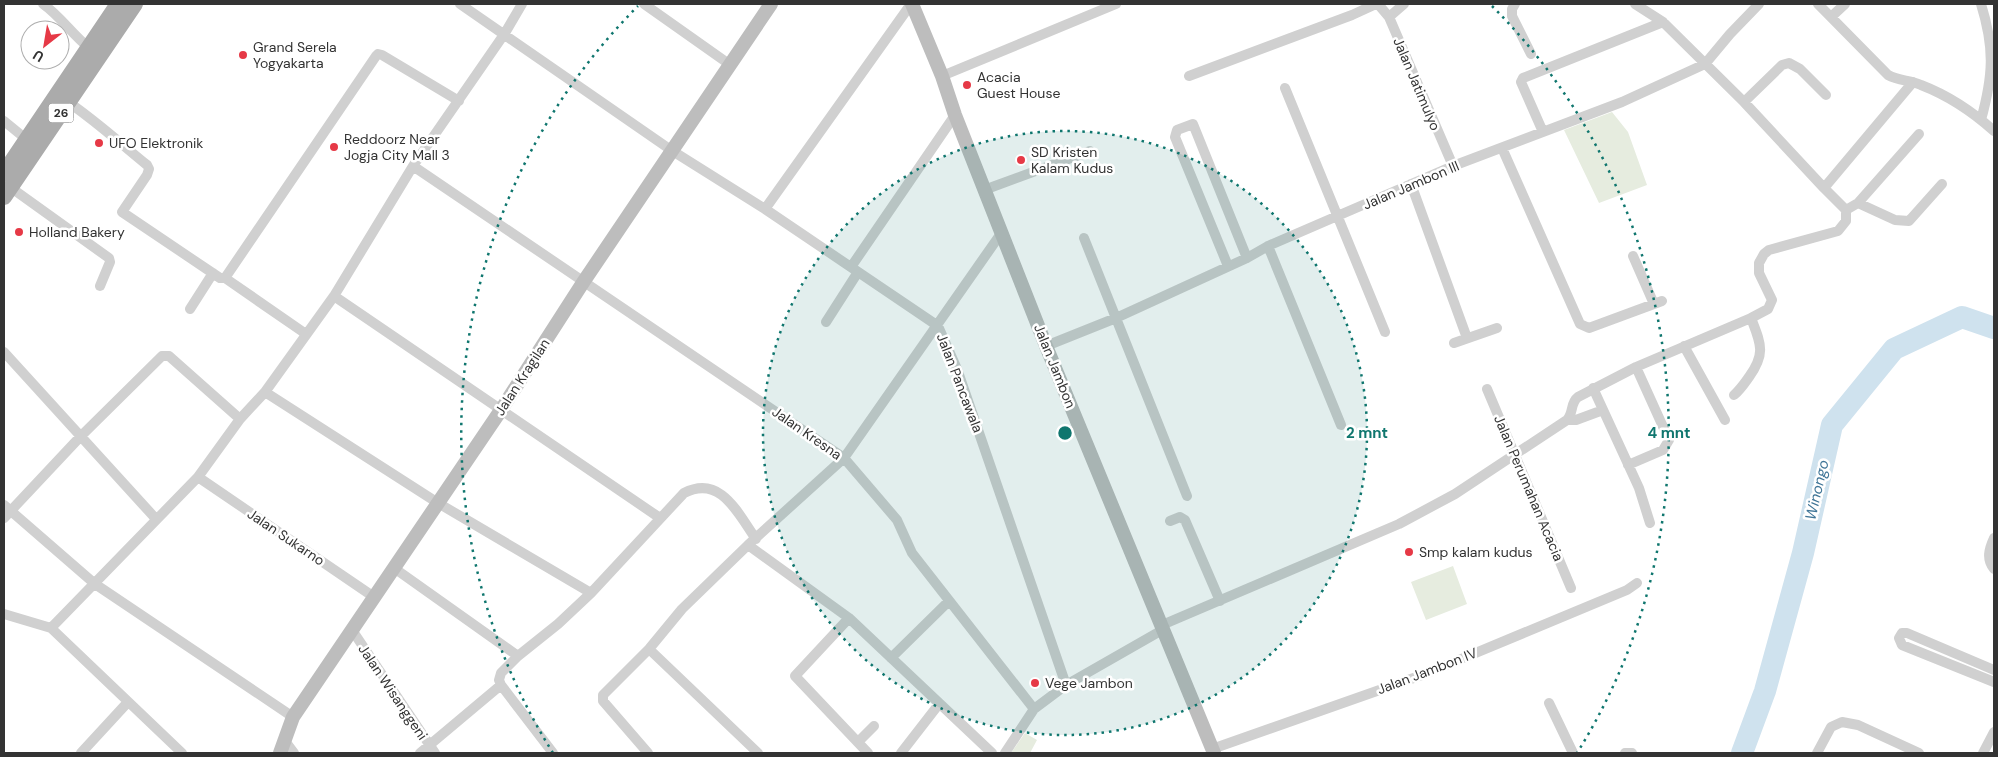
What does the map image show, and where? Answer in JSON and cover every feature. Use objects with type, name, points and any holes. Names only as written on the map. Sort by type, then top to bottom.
[{"type":"main road","name":"26","points":[[6,186],[88,47],[118,4]]},
{"type":"main road","name":"26","points":[[32,143],[68,102],[136,4]]},
{"type":"street","points":[[43,4],[88,47]]},
{"type":"street","name":"Jalan Pancawala","points":[[460,4],[671,150],[765,208],[938,326],[957,369],[1066,685]]},
{"type":"street","points":[[51,628],[198,477],[240,419],[264,392],[334,296],[414,166],[459,102],[522,4]]},
{"type":"street","points":[[644,4],[729,64]]},
{"type":"street","name":"Jalan Kragilan","points":[[283,747],[293,717],[501,410],[671,150],[771,4]]},
{"type":"street","points":[[765,208],[911,4]]},
{"type":"street","name":"Jalan Jambon","points":[[911,4],[942,76],[955,115],[1046,346],[1213,751]]},
{"type":"street","points":[[942,76],[1116,4]]},
{"type":"street","points":[[1189,76],[1377,4]]},
{"type":"street","name":"Jalan Jatimulyo","points":[[1377,4],[1389,17],[1453,166]]},
{"type":"street","points":[[1389,17],[1404,4]]},
{"type":"street","points":[[1515,4],[1512,9],[1512,16],[1531,54]]},
{"type":"street","points":[[1005,753],[1034,709],[1066,685],[1163,627],[1400,524],[1455,494],[1567,420],[1572,414],[1574,400],[1593,388],[1768,309],[1772,300],[1759,274],[1759,263],[1764,254],[1770,250],[1838,231],[1846,221],[1846,210],[1744,102],[1663,22],[1635,4]]},
{"type":"street","name":"Jalan Jambon III","points":[[1046,346],[1116,318],[1247,258],[1268,246],[1340,217],[1453,166],[1622,102],[1705,64],[1759,4]]},
{"type":"street","points":[[1818,4],[1881,70],[1895,79],[1921,84],[1981,120],[1994,131]]},
{"type":"street","points":[[1831,18],[1845,4]]},
{"type":"street","points":[[1981,4],[1988,23],[1992,59],[1990,89],[1981,120]]},
{"type":"street","points":[[1543,132],[1521,82],[1523,78],[1663,22]]},
{"type":"street","points":[[225,278],[378,54],[459,102]]},
{"type":"street","points":[[1744,102],[1786,63],[1800,69],[1826,95]]},
{"type":"street","points":[[1824,188],[1913,82]]},
{"type":"street","points":[[1286,88],[1340,217],[1385,332]]},
{"type":"street","points":[[68,102],[96,122],[148,167],[146,175],[122,212],[220,278],[225,278],[306,334]]},
{"type":"street","points":[[826,322],[854,270],[955,115]]},
{"type":"street","points":[[4,122],[32,143]]},
{"type":"street","points":[[1228,266],[1175,137],[1177,130],[1192,124],[1247,258]]},
{"type":"street","points":[[1846,210],[1858,203],[1920,134]]},
{"type":"street","points":[[1502,148],[1580,324],[1589,328],[1658,303],[1633,256]]},
{"type":"street","points":[[984,190],[1090,151]]},
{"type":"street","name":"Jalan Kresna","points":[[414,166],[844,458],[897,520],[912,553],[1034,709]]},
{"type":"street","points":[[1411,184],[1467,338]]},
{"type":"street","points":[[1858,203],[1895,220],[1909,221],[1942,184]]},
{"type":"street","points":[[6,186],[110,258],[100,286]]},
{"type":"street","points":[[648,753],[602,699],[603,695],[649,649],[682,609],[844,458],[1002,232]]},
{"type":"street","points":[[1084,238],[1187,496]]},
{"type":"street","points":[[1268,246],[1341,425]]},
{"type":"street","points":[[190,309],[213,273]]},
{"type":"street","points":[[334,296],[660,518]]},
{"type":"street","points":[[1734,395],[1756,367],[1760,358],[1760,341],[1751,318]]},
{"type":"street","points":[[1454,342],[1497,328]]},
{"type":"street","points":[[1684,346],[1725,420]]},
{"type":"street","points":[[4,352],[80,438],[156,519]]},
{"type":"street","points":[[240,419],[166,355],[159,359],[6,511],[94,584],[293,717]]},
{"type":"street","points":[[1628,465],[1663,450],[1668,440],[1636,367]]},
{"type":"street","points":[[1593,388],[1639,488],[1650,523]]},
{"type":"street","name":"Jalan Perumahan Acacia","points":[[1487,389],[1571,588]]},
{"type":"street","points":[[264,392],[438,503],[590,593]]},
{"type":"street","points":[[1567,420],[1576,420],[1603,410]]},
{"type":"street","name":"Jalan Sukarno","points":[[198,477],[374,596]]},
{"type":"street","points":[[420,753],[432,749],[500,682],[501,674],[518,656],[558,624],[590,593],[684,493],[694,488],[716,490],[727,499],[752,542],[849,618],[992,753]]},
{"type":"street","points":[[1170,521],[1180,517],[1185,520],[1220,601]]},
{"type":"street","points":[[1994,538],[1988,558],[1994,569]]},
{"type":"street","points":[[394,568],[518,656]]},
{"type":"street","name":"Jalan Jambon IV","points":[[1213,751],[1425,674],[1627,590],[1637,582]]},
{"type":"street","points":[[891,658],[949,601]]},
{"type":"street","points":[[4,614],[51,628],[182,753]]},
{"type":"street","points":[[849,618],[795,676],[868,753]]},
{"type":"street","name":"Jalan Wisanggeni","points":[[352,630],[432,749]]},
{"type":"street","points":[[1994,670],[1920,638],[1905,633],[1900,635],[1899,638],[1902,644],[1994,682]]},
{"type":"street","points":[[1916,650],[1920,638]]},
{"type":"street","points":[[649,649],[758,753]]},
{"type":"street","points":[[500,682],[552,753]]},
{"type":"street","points":[[81,753],[128,702]]},
{"type":"street","points":[[1549,703],[1573,753]]},
{"type":"street","points":[[901,753],[939,704]]},
{"type":"street","points":[[1817,753],[1831,727],[1842,722],[1858,725],[1919,753]]},
{"type":"street","points":[[858,742],[874,726]]},
{"type":"street","points":[[1983,753],[1994,732]]},
{"type":"street","points":[[283,747],[294,753]]},
{"type":"shaded area","points":[[1612,112],[1628,132],[1647,185],[1599,203],[1564,130]]},
{"type":"shaded area","points":[[1453,566],[1467,604],[1426,620],[1411,582]]},
{"type":"shaded area","points":[[1025,733],[1037,740],[1030,753],[1011,753]]},
{"type":"waterway","name":"Winongo","points":[[1742,753],[1765,691],[1803,553],[1832,425],[1894,349],[1962,317],[1994,328]]},
{"type":"place","name":"Grand Serela Yogyakarta","points":[[243,55]]},
{"type":"place","name":"Acacia Guest House","points":[[967,85]]},
{"type":"place","name":"UFO Elektronik","points":[[99,143]]},
{"type":"place","name":"Reddoorz Near Jogja City Mall 3","points":[[334,147]]},
{"type":"place","name":"SD Kristen Kalam Kudus","points":[[1021,160]]},
{"type":"place","name":"Holland Bakery","points":[[19,232]]},
{"type":"place","name":"Smp kalam kudus","points":[[1409,552]]},
{"type":"place","name":"Vege Jambon","points":[[1035,683]]}]
